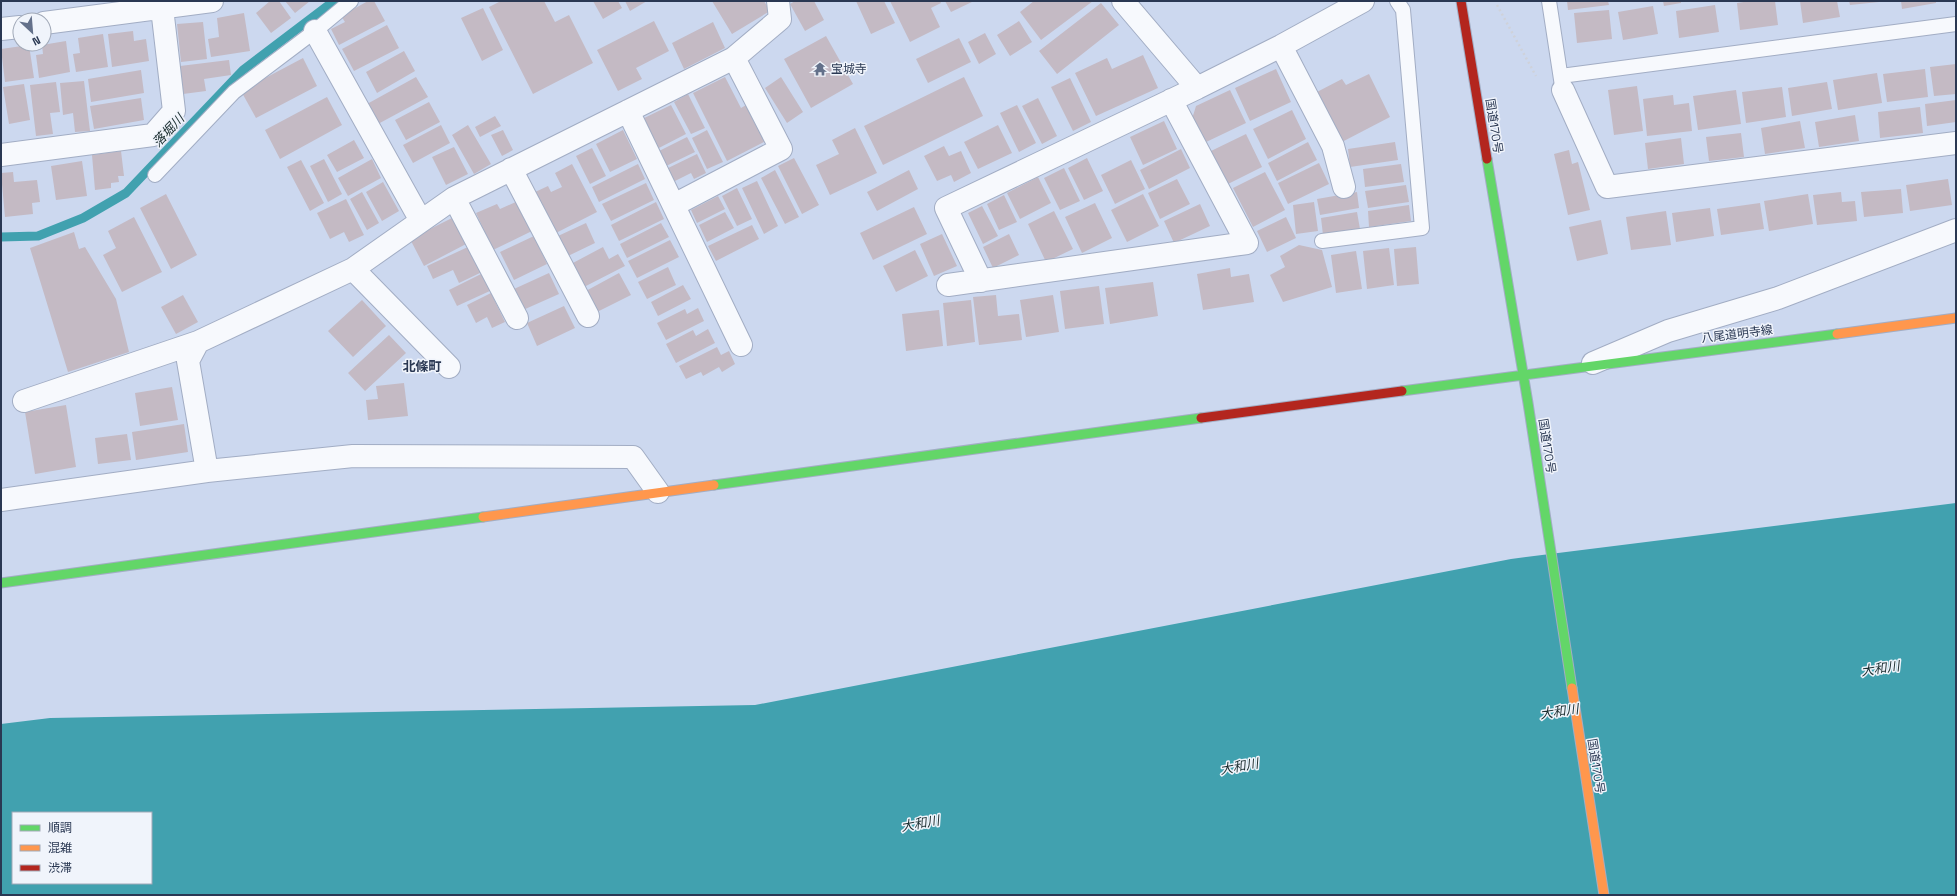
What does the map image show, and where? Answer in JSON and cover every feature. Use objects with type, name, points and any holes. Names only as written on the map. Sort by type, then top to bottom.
[{"type":"main road","name":"国道170号","points":[[1461,1],[1528,403],[1604,895]]},
{"type":"main road","name":"八尾道明寺線","points":[[1,583],[1522,374],[1956,318]]},
{"type":"street","points":[[52,22],[212,1]]},
{"type":"street","points":[[24,401],[198,342],[353,268],[454,198],[734,58],[780,19],[778,1]]},
{"type":"street","points":[[1123,1],[1197,88]]},
{"type":"street","points":[[981,281],[946,208],[1197,88],[1281,46],[1363,1]]},
{"type":"street","points":[[1,154],[153,135],[174,111],[162,8]]},
{"type":"street","points":[[1,29],[12,27]]},
{"type":"street","points":[[315,31],[421,221]]},
{"type":"street","points":[[1281,46],[1333,146],[1344,187]]},
{"type":"street","points":[[674,205],[781,149],[734,58]]},
{"type":"street","points":[[1562,83],[1607,187],[1956,143]]},
{"type":"street","points":[[948,285],[1247,243],[1171,100]]},
{"type":"street","points":[[628,111],[741,345]]},
{"type":"street","points":[[511,169],[588,316]]},
{"type":"street","points":[[454,198],[517,318]]},
{"type":"street","points":[[1586,366],[1668,331],[1778,298],[1956,230]]},
{"type":"street","points":[[353,268],[449,367]]},
{"type":"street","points":[[198,342],[188,361],[208,471]]},
{"type":"street","points":[[1,500],[208,471],[354,456],[633,457],[658,492]]},
{"type":"lane","points":[[155,175],[234,92],[315,31],[351,1]]},
{"type":"lane","points":[[1322,241],[1422,228],[1403,10],[1397,1]]},
{"type":"lane","points":[[1549,1],[1562,83],[1956,24]]},
{"type":"path","points":[[1496,5],[1538,80],[1562,83]]},
{"type":"water","name":"大和川","points":[[1956,503],[1956,895],[1,895],[1,724],[50,718],[755,705],[1511,559]]},
{"type":"building","points":[[270,1],[279,1],[291,18],[271,33],[256,13]]},
{"type":"building","points":[[285,1],[310,1],[295,13]]},
{"type":"building","points":[[368,1],[374,1],[385,21],[339,45],[331,29],[345,22],[341,16]]},
{"type":"building","points":[[501,1],[544,1],[555,22],[569,15],[593,63],[533,94],[489,7]]},
{"type":"building","points":[[593,1],[618,1],[622,8],[603,19]]},
{"type":"building","points":[[625,1],[647,1],[630,11]]},
{"type":"building","points":[[712,1],[764,1],[770,11],[732,34]]},
{"type":"building","points":[[795,1],[814,1],[824,20],[805,31],[790,4]]},
{"type":"building","points":[[856,1],[884,1],[895,23],[871,34]]},
{"type":"building","points":[[890,1],[940,1],[941,3],[931,8],[940,27],[910,42]]},
{"type":"building","points":[[945,1],[974,1],[951,12]]},
{"type":"building","points":[[1034,1],[1093,1],[1041,40],[1020,12]]},
{"type":"building","points":[[1567,1],[1608,1],[1609,5],[1568,10]]},
{"type":"building","points":[[1663,1],[1681,1],[1681,3],[1664,6]]},
{"type":"building","points":[[1750,1],[1775,1],[1778,25],[1740,30],[1737,3]]},
{"type":"building","points":[[1800,1],[1837,1],[1840,17],[1803,23]]},
{"type":"building","points":[[1849,1],[1879,1],[1879,2],[1850,5]]},
{"type":"building","points":[[1901,1],[1936,1],[1936,3],[1902,9]]},
{"type":"building","points":[[1101,3],[1119,25],[1057,74],[1039,51]]},
{"type":"building","points":[[1715,5],[1719,32],[1679,38],[1676,11]]},
{"type":"building","points":[[1653,6],[1658,34],[1623,40],[1618,12]]},
{"type":"building","points":[[483,8],[503,50],[482,61],[461,18]]},
{"type":"building","points":[[1609,10],[1612,39],[1577,43],[1574,13]]},
{"type":"building","points":[[244,13],[250,51],[211,57],[208,39],[219,37],[217,18]]},
{"type":"building","points":[[654,21],[669,51],[636,68],[642,79],[618,91],[597,50]]},
{"type":"building","points":[[1019,21],[1032,42],[1010,56],[997,35]]},
{"type":"building","points":[[203,22],[207,59],[181,62],[177,24]]},
{"type":"building","points":[[713,22],[725,48],[684,69],[672,43]]},
{"type":"building","points":[[387,25],[399,48],[354,71],[342,49]]},
{"type":"building","points":[[133,31],[134,41],[146,39],[149,61],[112,67],[108,34]]},
{"type":"building","points":[[985,33],[996,54],[979,64],[968,42]]},
{"type":"building","points":[[103,34],[108,67],[76,72],[73,54],[80,53],[78,38]]},
{"type":"building","points":[[826,36],[853,84],[811,108],[784,59]]},
{"type":"building","points":[[959,38],[971,62],[928,83],[916,59]]},
{"type":"building","points":[[66,41],[70,72],[39,78],[36,55],[43,54],[43,52],[52,52],[52,43]]},
{"type":"building","points":[[12,47],[12,52],[30,52],[34,78],[5,82],[1,49]]},
{"type":"building","points":[[404,51],[415,71],[377,93],[366,72]]},
{"type":"building","points":[[1143,55],[1158,88],[1096,116],[1075,73],[1107,58],[1112,69]]},
{"type":"building","points":[[303,58],[317,86],[256,118],[241,91]]},
{"type":"building","points":[[229,60],[231,75],[204,79],[206,91],[183,94],[180,66]]},
{"type":"building","points":[[1956,64],[1956,94],[1934,96],[1930,67]]},
{"type":"building","points":[[1276,69],[1291,102],[1250,121],[1235,88]]},
{"type":"building","points":[[1925,69],[1928,97],[1887,102],[1883,74]]},
{"type":"building","points":[[141,70],[144,93],[91,102],[88,79]]},
{"type":"building","points":[[1877,73],[1882,103],[1838,110],[1833,80]]},
{"type":"building","points":[[1369,74],[1390,117],[1340,143],[1315,93],[1342,79],[1346,85]]},
{"type":"building","points":[[416,77],[428,97],[378,124],[367,104]]},
{"type":"building","points":[[725,77],[741,108],[748,104],[766,141],[727,161],[693,93]]},
{"type":"building","points":[[781,77],[803,112],[787,123],[765,88]]},
{"type":"building","points":[[964,77],[983,116],[883,165],[864,126]]},
{"type":"building","points":[[1070,78],[1091,122],[1073,131],[1051,87]]},
{"type":"building","points":[[84,81],[90,131],[75,132],[73,113],[63,115],[60,83]]},
{"type":"building","points":[[56,82],[60,112],[50,113],[53,134],[36,136],[30,85]]},
{"type":"building","points":[[1827,82],[1832,109],[1792,116],[1788,88]]},
{"type":"building","points":[[24,84],[30,120],[9,124],[3,87]]},
{"type":"building","points":[[1637,86],[1643,131],[1614,135],[1608,90]]},
{"type":"building","points":[[1782,87],[1786,117],[1746,123],[1742,92]]},
{"type":"building","points":[[1230,90],[1246,123],[1204,143],[1192,119],[1196,106]]},
{"type":"building","points":[[1736,90],[1741,124],[1698,130],[1693,96]]},
{"type":"building","points":[[688,94],[705,128],[691,134],[674,102]]},
{"type":"building","points":[[1673,95],[1674,105],[1689,103],[1692,131],[1647,136],[1643,99]]},
{"type":"building","points":[[327,97],[342,125],[280,159],[265,130]]},
{"type":"building","points":[[141,98],[144,120],[94,129],[90,106]]},
{"type":"building","points":[[1038,98],[1057,136],[1042,144],[1022,106]]},
{"type":"building","points":[[1956,100],[1956,122],[1927,126],[1925,104]]},
{"type":"building","points":[[429,102],[440,122],[406,140],[395,120]]},
{"type":"building","points":[[671,105],[686,134],[655,150],[640,120]]},
{"type":"building","points":[[1017,105],[1036,143],[1019,152],[1000,113]]},
{"type":"building","points":[[1920,107],[1923,133],[1880,138],[1878,112]]},
{"type":"building","points":[[1292,110],[1306,139],[1268,159],[1253,129]]},
{"type":"building","points":[[1855,115],[1859,141],[1819,147],[1815,122]]},
{"type":"building","points":[[495,116],[501,126],[480,137],[475,127]]},
{"type":"building","points":[[1164,121],[1177,149],[1143,165],[1130,137]]},
{"type":"building","points":[[1800,121],[1805,148],[1765,154],[1761,128]]},
{"type":"building","points":[[441,125],[450,143],[413,163],[403,145]]},
{"type":"building","points":[[468,125],[491,164],[474,174],[452,135]]},
{"type":"building","points":[[998,125],[1012,153],[978,169],[964,142]]},
{"type":"building","points":[[855,128],[877,173],[830,195],[816,165],[839,154],[832,140]]},
{"type":"building","points":[[503,130],[513,150],[502,156],[491,135]]},
{"type":"building","points":[[623,130],[637,159],[610,172],[596,144]]},
{"type":"building","points":[[707,130],[723,162],[707,169],[692,138]]},
{"type":"building","points":[[1741,133],[1744,157],[1709,161],[1706,137]]},
{"type":"building","points":[[1246,134],[1262,167],[1228,184],[1211,151]]},
{"type":"building","points":[[687,137],[695,152],[664,167],[657,152]]},
{"type":"building","points":[[1681,138],[1684,164],[1648,169],[1645,143]]},
{"type":"building","points":[[354,140],[364,158],[337,172],[327,155]]},
{"type":"building","points":[[1308,142],[1317,160],[1277,181],[1268,163]]},
{"type":"building","points":[[1395,142],[1398,160],[1350,167],[1348,149]]},
{"type":"building","points":[[944,146],[949,156],[961,151],[971,173],[954,182],[951,175],[937,181],[924,156]]},
{"type":"building","points":[[454,147],[468,174],[446,185],[432,157]]},
{"type":"building","points":[[592,148],[606,176],[590,184],[576,156]]},
{"type":"building","points":[[1181,149],[1190,168],[1149,189],[1140,170]]},
{"type":"building","points":[[1569,150],[1572,164],[1578,162],[1590,210],[1568,215],[1554,154]]},
{"type":"building","points":[[121,151],[124,176],[118,176],[119,182],[111,183],[111,188],[95,190],[92,155]]},
{"type":"building","points":[[697,154],[706,173],[694,179],[691,173],[671,183],[664,170]]},
{"type":"building","points":[[794,158],[819,205],[802,214],[778,166]]},
{"type":"building","points":[[1087,158],[1103,191],[1084,200],[1068,168]]},
{"type":"building","points":[[324,159],[342,194],[328,202],[310,166]]},
{"type":"building","points":[[372,159],[381,178],[348,196],[338,178]]},
{"type":"building","points":[[301,160],[324,203],[310,211],[287,167]]},
{"type":"building","points":[[1131,160],[1145,189],[1115,204],[1101,175]]},
{"type":"building","points":[[82,161],[87,196],[56,200],[51,166]]},
{"type":"building","points":[[1319,163],[1329,184],[1288,204],[1278,183]]},
{"type":"building","points":[[572,164],[597,212],[554,234],[533,193],[548,186],[551,192],[562,187],[555,173]]},
{"type":"building","points":[[638,164],[645,179],[599,202],[592,187]]},
{"type":"building","points":[[1401,164],[1404,182],[1365,187],[1363,169]]},
{"type":"building","points":[[1064,168],[1080,201],[1060,210],[1044,178]]},
{"type":"building","points":[[775,170],[799,217],[785,224],[761,178]]},
{"type":"building","points":[[909,170],[918,189],[877,211],[867,192]]},
{"type":"building","points":[[13,172],[14,182],[37,180],[40,202],[32,203],[33,214],[5,217],[1,173]]},
{"type":"building","points":[[1265,172],[1285,210],[1253,227],[1233,188]]},
{"type":"building","points":[[1038,177],[1051,203],[1020,219],[1007,193]]},
{"type":"building","points":[[1177,179],[1190,204],[1160,219],[1148,193]]},
{"type":"building","points":[[1948,179],[1952,205],[1910,211],[1906,185]]},
{"type":"building","points":[[757,181],[778,226],[764,234],[742,188]]},
{"type":"building","points":[[383,182],[399,211],[382,221],[366,192]]},
{"type":"building","points":[[646,183],[654,200],[611,221],[602,204]]},
{"type":"building","points":[[1406,185],[1409,202],[1368,208],[1365,191]]},
{"type":"building","points":[[737,188],[752,219],[737,226],[722,196]]},
{"type":"building","points":[[1901,189],[1903,213],[1864,217],[1861,192]]},
{"type":"building","points":[[362,192],[379,223],[367,230],[350,199]]},
{"type":"building","points":[[1357,192],[1359,208],[1320,215],[1317,199]]},
{"type":"building","points":[[1841,192],[1842,202],[1855,201],[1857,221],[1817,225],[1813,195]]},
{"type":"building","points":[[166,194],[197,255],[171,269],[140,208]]},
{"type":"building","points":[[1143,194],[1159,226],[1127,242],[1111,210]]},
{"type":"building","points":[[1808,194],[1813,224],[1769,231],[1764,201]]},
{"type":"building","points":[[1004,195],[1017,222],[999,230],[987,204]]},
{"type":"building","points":[[718,196],[725,209],[697,223],[691,210]]},
{"type":"building","points":[[346,199],[364,235],[349,242],[344,232],[330,239],[317,213]]},
{"type":"building","points":[[518,201],[532,231],[493,250],[476,213],[497,204],[500,209]]},
{"type":"building","points":[[656,202],[664,219],[619,241],[611,225]]},
{"type":"building","points":[[1314,202],[1318,231],[1296,234],[1293,205]]},
{"type":"building","points":[[1095,203],[1112,238],[1082,253],[1065,217]]},
{"type":"building","points":[[1760,203],[1764,229],[1721,235],[1717,209]]},
{"type":"building","points":[[1200,204],[1210,226],[1174,243],[1164,221]]},
{"type":"building","points":[[1409,205],[1411,221],[1369,227],[1368,211]]},
{"type":"building","points":[[982,206],[998,236],[983,244],[968,213]]},
{"type":"building","points":[[914,207],[927,234],[873,260],[860,233]]},
{"type":"building","points":[[1710,208],[1714,236],[1676,242],[1672,213]]},
{"type":"building","points":[[1054,211],[1073,249],[1046,262],[1028,224]]},
{"type":"building","points":[[1666,211],[1671,245],[1631,250],[1626,217]]},
{"type":"building","points":[[725,212],[734,228],[707,242],[699,225]]},
{"type":"building","points":[[1357,212],[1360,229],[1323,235],[1321,218]]},
{"type":"building","points":[[134,217],[162,272],[122,292],[103,255],[116,248],[108,231]]},
{"type":"building","points":[[454,217],[468,243],[424,266],[410,239]]},
{"type":"building","points":[[1286,217],[1296,238],[1267,252],[1257,231]]},
{"type":"building","points":[[1601,220],[1608,254],[1577,261],[1569,227]]},
{"type":"building","points":[[586,223],[595,243],[568,256],[558,236]]},
{"type":"building","points":[[661,223],[669,237],[627,258],[620,244]]},
{"type":"building","points":[[752,225],[759,239],[716,261],[708,246]]},
{"type":"building","points":[[74,232],[79,249],[85,247],[116,299],[129,352],[68,372],[30,248]]},
{"type":"building","points":[[942,234],[957,266],[934,276],[920,244]]},
{"type":"building","points":[[1009,234],[1019,255],[993,268],[983,247]]},
{"type":"building","points":[[534,236],[547,264],[514,280],[500,252]]},
{"type":"building","points":[[670,240],[679,257],[637,278],[628,261]]},
{"type":"building","points":[[1299,245],[1322,250],[1332,287],[1283,302],[1270,275],[1285,267],[1280,256]]},
{"type":"building","points":[[470,246],[482,272],[459,283],[453,270],[433,279],[427,266]]},
{"type":"building","points":[[603,247],[609,259],[618,254],[625,266],[584,287],[571,264]]},
{"type":"building","points":[[1416,247],[1419,284],[1397,286],[1394,249]]},
{"type":"building","points":[[1389,248],[1394,285],[1367,289],[1363,251]]},
{"type":"building","points":[[915,250],[928,276],[896,292],[883,266]]},
{"type":"building","points":[[1356,251],[1362,289],[1336,293],[1331,255]]},
{"type":"building","points":[[668,267],[676,285],[647,299],[638,282]]},
{"type":"building","points":[[1230,268],[1231,277],[1249,274],[1254,302],[1203,310],[1197,274]]},
{"type":"building","points":[[483,273],[492,290],[457,306],[449,290]]},
{"type":"building","points":[[549,273],[559,294],[523,310],[514,289]]},
{"type":"building","points":[[619,273],[631,295],[595,313],[584,292]]},
{"type":"building","points":[[1153,282],[1158,316],[1110,324],[1105,288]]},
{"type":"building","points":[[683,285],[691,299],[658,316],[651,302]]},
{"type":"building","points":[[1099,286],[1104,324],[1065,329],[1060,291]]},
{"type":"building","points":[[491,293],[505,322],[492,328],[487,317],[476,323],[467,305]]},
{"type":"building","points":[[183,295],[198,322],[176,334],[161,307]]},
{"type":"building","points":[[996,295],[998,316],[1019,314],[1022,340],[979,345],[973,297]]},
{"type":"building","points":[[1053,295],[1059,332],[1026,337],[1020,300]]},
{"type":"building","points":[[362,300],[386,326],[353,357],[328,331]]},
{"type":"building","points":[[971,300],[975,342],[947,346],[943,303]]},
{"type":"building","points":[[564,306],[575,328],[537,346],[527,323]]},
{"type":"building","points":[[698,308],[704,321],[666,340],[657,323],[685,309],[687,314]]},
{"type":"building","points":[[939,310],[943,346],[906,351],[902,314]]},
{"type":"building","points":[[708,329],[715,343],[676,363],[666,344],[693,330],[696,336]]},
{"type":"building","points":[[389,335],[406,353],[365,391],[348,373]]},
{"type":"building","points":[[717,347],[721,355],[729,351],[735,364],[722,372],[719,367],[703,376],[701,372],[686,379],[679,366]]},
{"type":"building","points":[[404,383],[408,416],[368,420],[366,400],[378,399],[376,386]]},
{"type":"building","points":[[172,387],[178,420],[140,426],[135,393]]},
{"type":"building","points":[[66,405],[76,467],[35,474],[25,412]]},
{"type":"building","points":[[184,424],[188,452],[136,460],[132,432]]},
{"type":"building","points":[[127,434],[131,460],[98,464],[95,438]]},
{"type":"waterway","name":"落堀川","points":[[1,237],[38,236],[83,218],[126,193],[243,70],[334,1]]},
{"type":"traffic: fast","points":[[1487,159],[1528,403],[1572,688]]},
{"type":"traffic: fast","points":[[1402,391],[1837,334]]},
{"type":"traffic: fast","points":[[714,485],[1201,418]]},
{"type":"traffic: fast","points":[[1,583],[483,517]]},
{"type":"traffic: slow","points":[[1837,334],[1956,318]]},
{"type":"traffic: slow","points":[[483,517],[714,485]]},
{"type":"traffic: slow","points":[[1572,688],[1604,895]]},
{"type":"traffic: jam","points":[[1461,1],[1487,159]]},
{"type":"traffic: jam","points":[[1201,418],[1402,391]]},
{"type":"place","name":"宝城寺","points":[[820,69]]},
{"type":"district","name":"北條町","points":[[422,366]]}]
